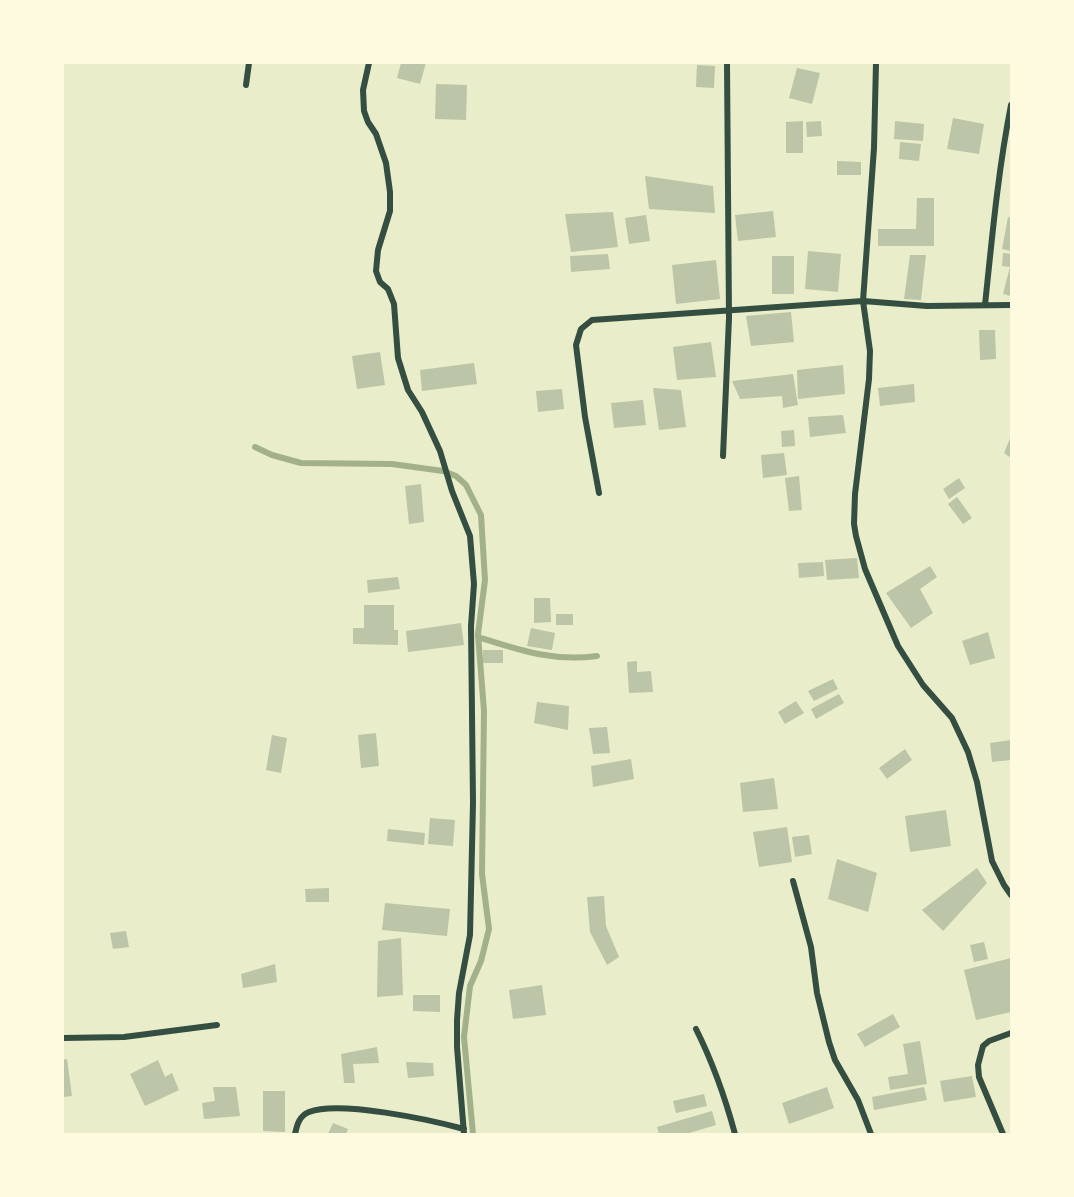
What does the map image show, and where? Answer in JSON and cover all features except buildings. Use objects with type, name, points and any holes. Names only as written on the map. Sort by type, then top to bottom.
[{"type":"street","points":[[246,85],[249,63]]},
{"type":"street","points":[[295,1134],[301,1117],[308,1112],[333,1108],[431,1120],[464,1132],[457,1020],[459,993],[470,935],[474,803],[471,636],[474,584],[470,537],[422,412],[408,390],[398,358],[394,304],[388,289],[380,282],[376,271],[378,250],[390,211],[390,192],[386,163],[376,134],[364,111],[363,90],[369,63]]},
{"type":"street","points":[[723,456],[729,309],[727,63]]},
{"type":"street","points":[[876,63],[874,148],[864,301],[870,351],[869,379],[855,494],[854,524],[865,569],[898,646],[923,685],[952,718],[968,752],[977,782],[992,861],[1011,895]]},
{"type":"street","points":[[985,305],[996,202],[1011,105]]},
{"type":"street","points":[[599,493],[585,417],[576,345],[581,329],[592,321],[729,309],[864,301],[927,306],[1011,304]]},
{"type":"street","points":[[793,882],[811,947],[817,993],[829,1041],[835,1060],[858,1100],[871,1134]]},
{"type":"street","points":[[63,1038],[124,1037],[217,1025]]},
{"type":"street","points":[[696,1029],[713,1063],[727,1101],[735,1134]]},
{"type":"street","points":[[1003,1134],[979,1077],[978,1065],[983,1046],[989,1041],[1011,1034]]},
{"type":"waterway","points":[[255,447],[272,455],[301,463],[392,464],[443,471],[456,476],[466,485],[481,515],[485,580],[478,634],[484,711],[482,874],[489,929],[481,961],[470,986],[464,1037],[473,1134]]},
{"type":"waterway","points":[[478,637],[536,654],[566,657],[597,656]]}]
